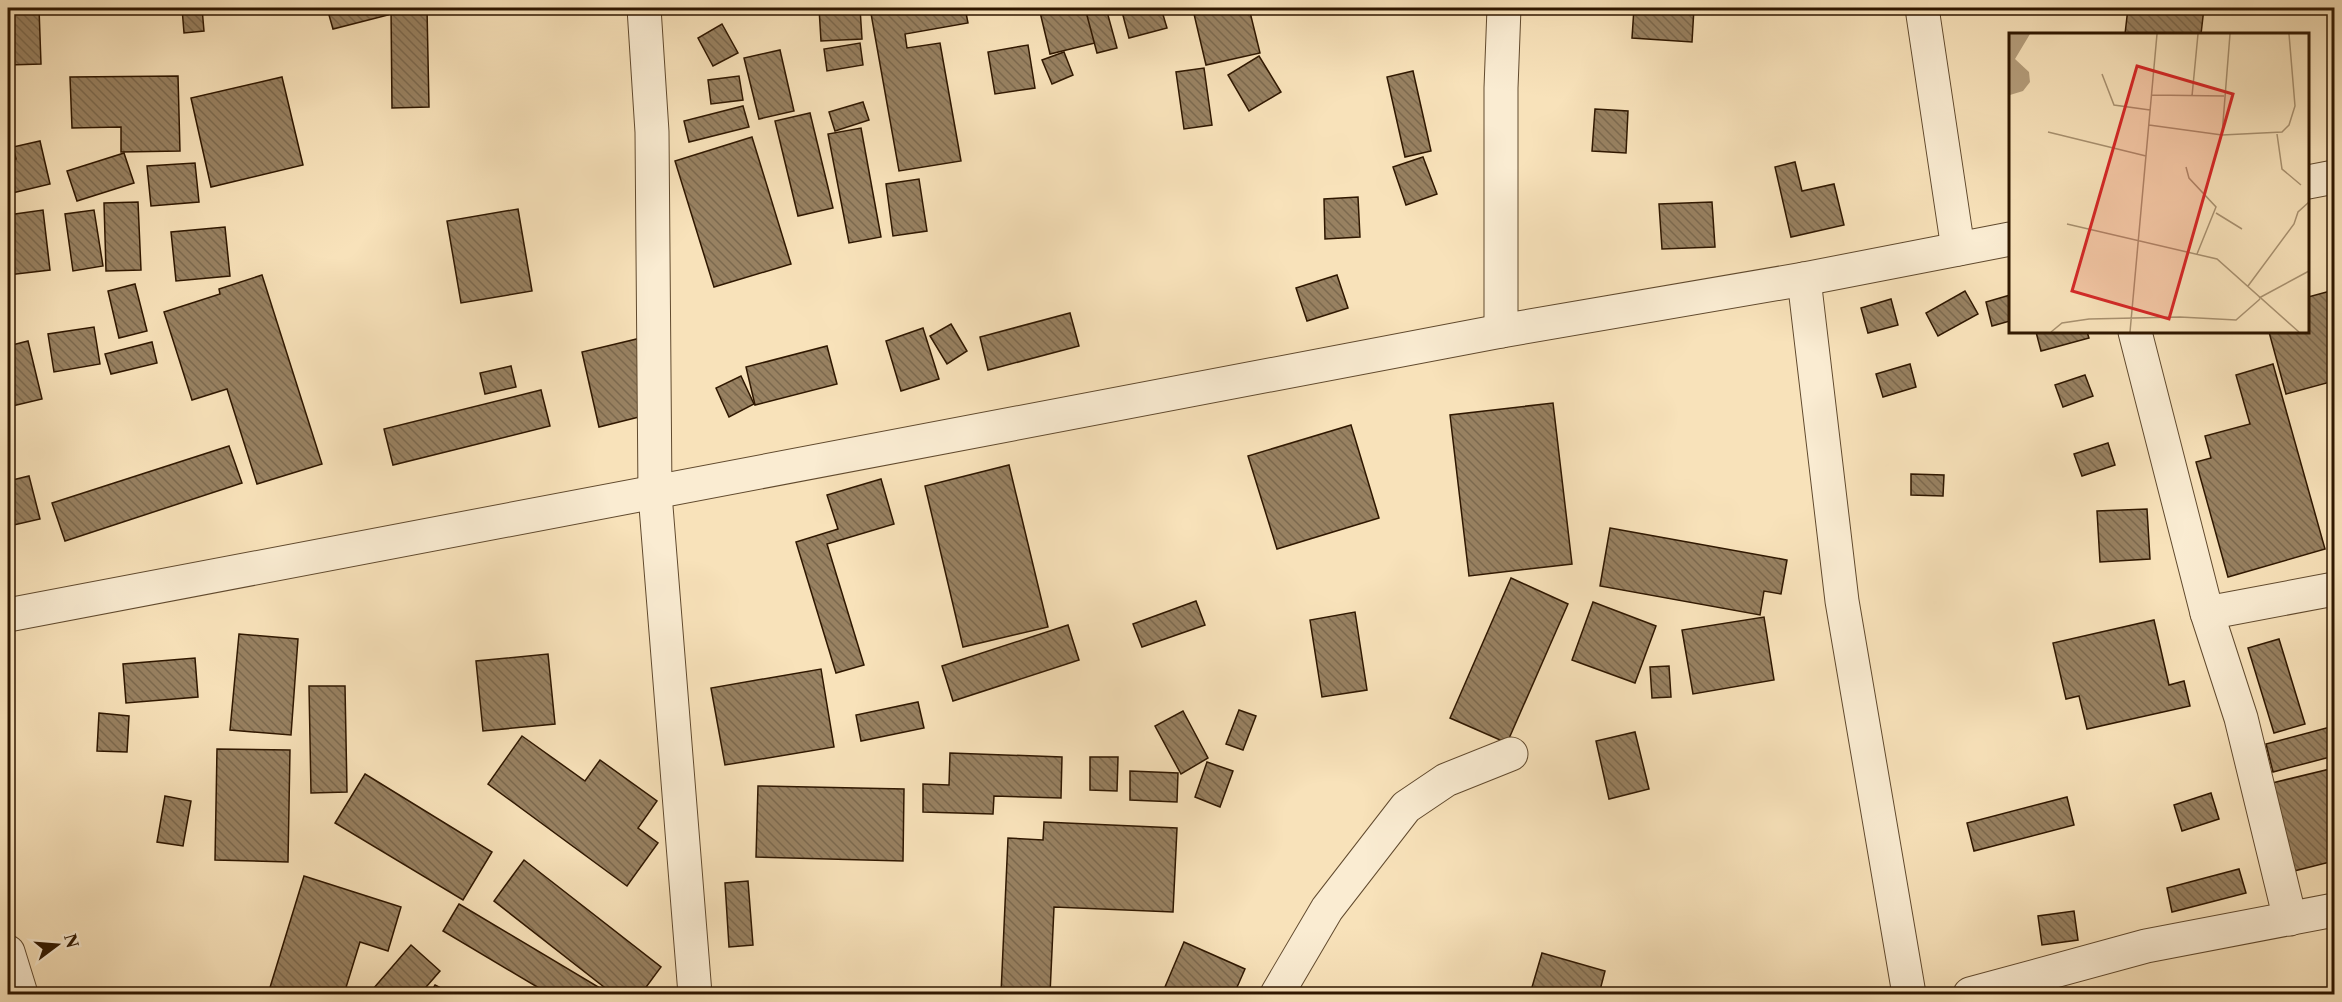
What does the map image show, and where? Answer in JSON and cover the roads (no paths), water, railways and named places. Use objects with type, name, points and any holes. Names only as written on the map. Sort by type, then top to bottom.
[{"type":"street","points":[[644,8],[652,132],[655,494],[695,994]]},
{"type":"street","points":[[1501,331],[1501,88],[1504,8]]},
{"type":"street","points":[[1922,8],[1958,249]]},
{"type":"street","points":[[2309,182],[2334,177]]},
{"type":"street","points":[[8,615],[655,494],[1501,331],[1804,279],[2009,239]]},
{"type":"street","points":[[1804,279],[1842,601],[1909,994]]},
{"type":"street","points":[[2134,333],[2207,613],[2241,718],[2290,918]]},
{"type":"street","points":[[2207,613],[2334,589]]},
{"type":"street","points":[[1277,994],[1327,909],[1406,807],[1446,780],[1511,754]]},
{"type":"street","points":[[1970,994],[2146,946],[2334,910]]},
{"type":"street","points":[[8,952],[21,994]]}]
